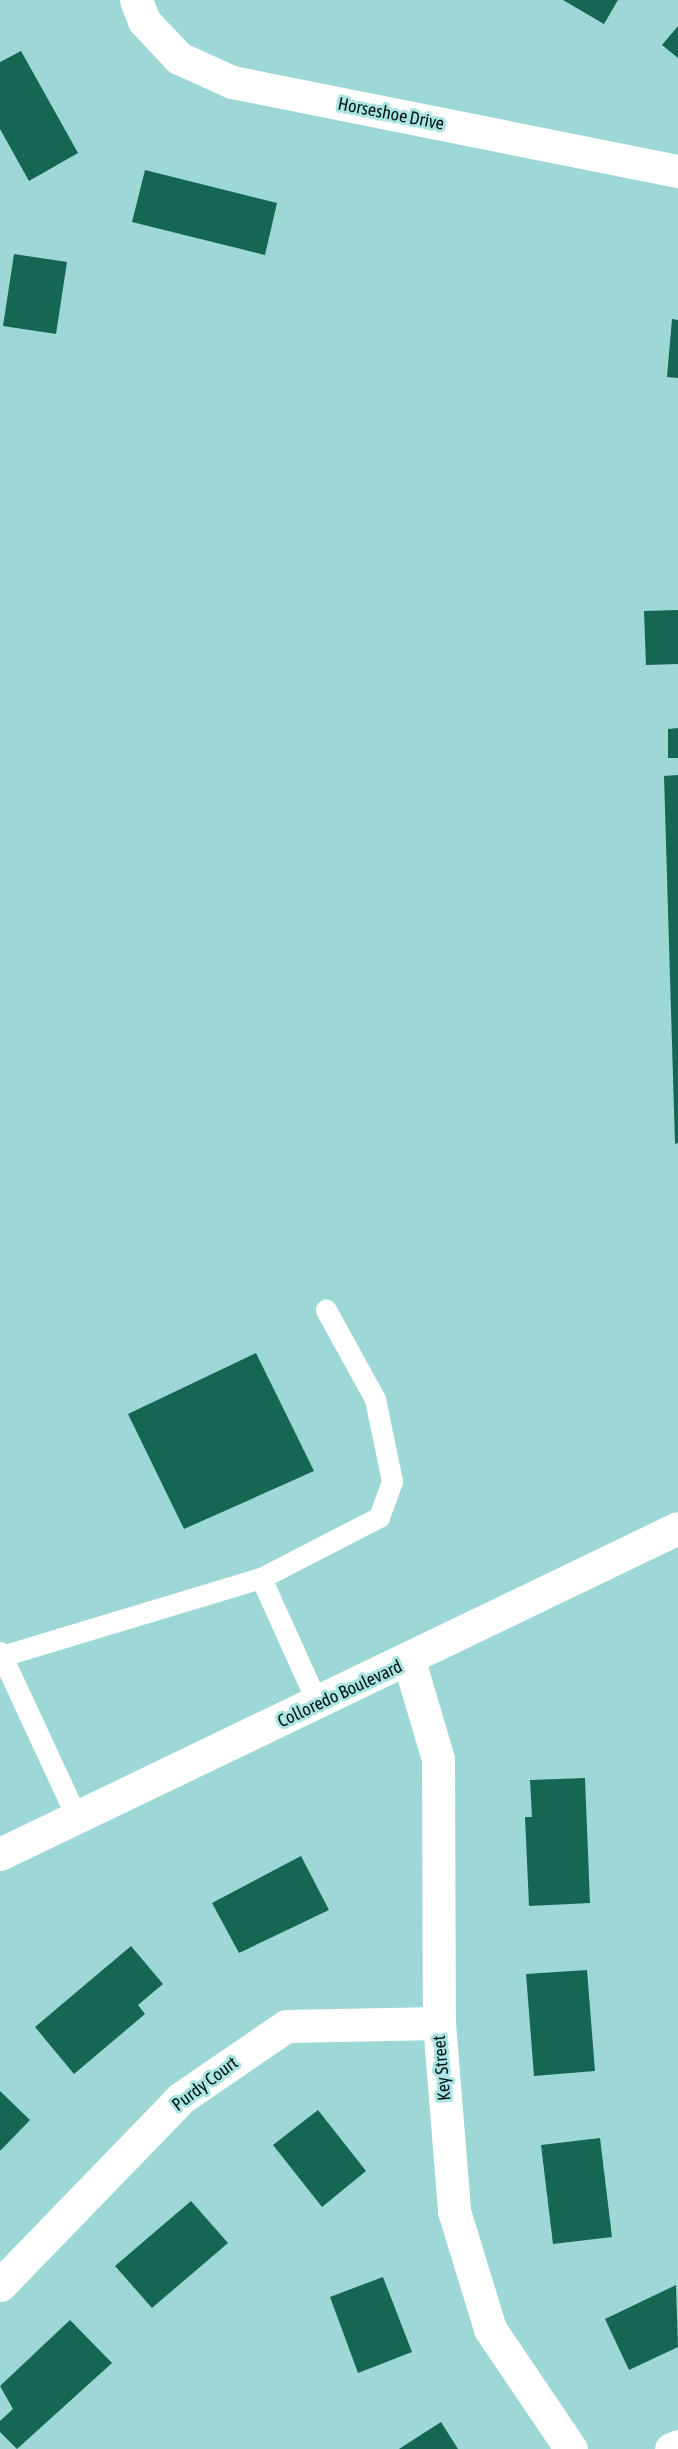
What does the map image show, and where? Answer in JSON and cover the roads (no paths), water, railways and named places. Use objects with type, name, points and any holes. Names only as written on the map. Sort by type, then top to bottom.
[{"type":"main road","name":"Horseshoe Drive","points":[[136,0],[144,21],[179,58],[232,82],[678,171]]},
{"type":"main road","name":"Colloredo Boulevard","points":[[0,1854],[409,1661],[678,1528]]},
{"type":"main road","name":"Key Street","points":[[409,1661],[438,1759],[439,2023],[454,2211],[490,2329],[571,2449]]},
{"type":"main road","name":"Purdy Court","points":[[0,2285],[181,2098],[286,2026],[439,2023]]},
{"type":"main road","points":[[671,2449],[678,2446]]},
{"type":"lane","points":[[77,1818],[1,1654],[261,1578],[379,1517],[392,1481],[375,1399],[326,1310]]},
{"type":"lane","points":[[261,1578],[318,1704]]}]
